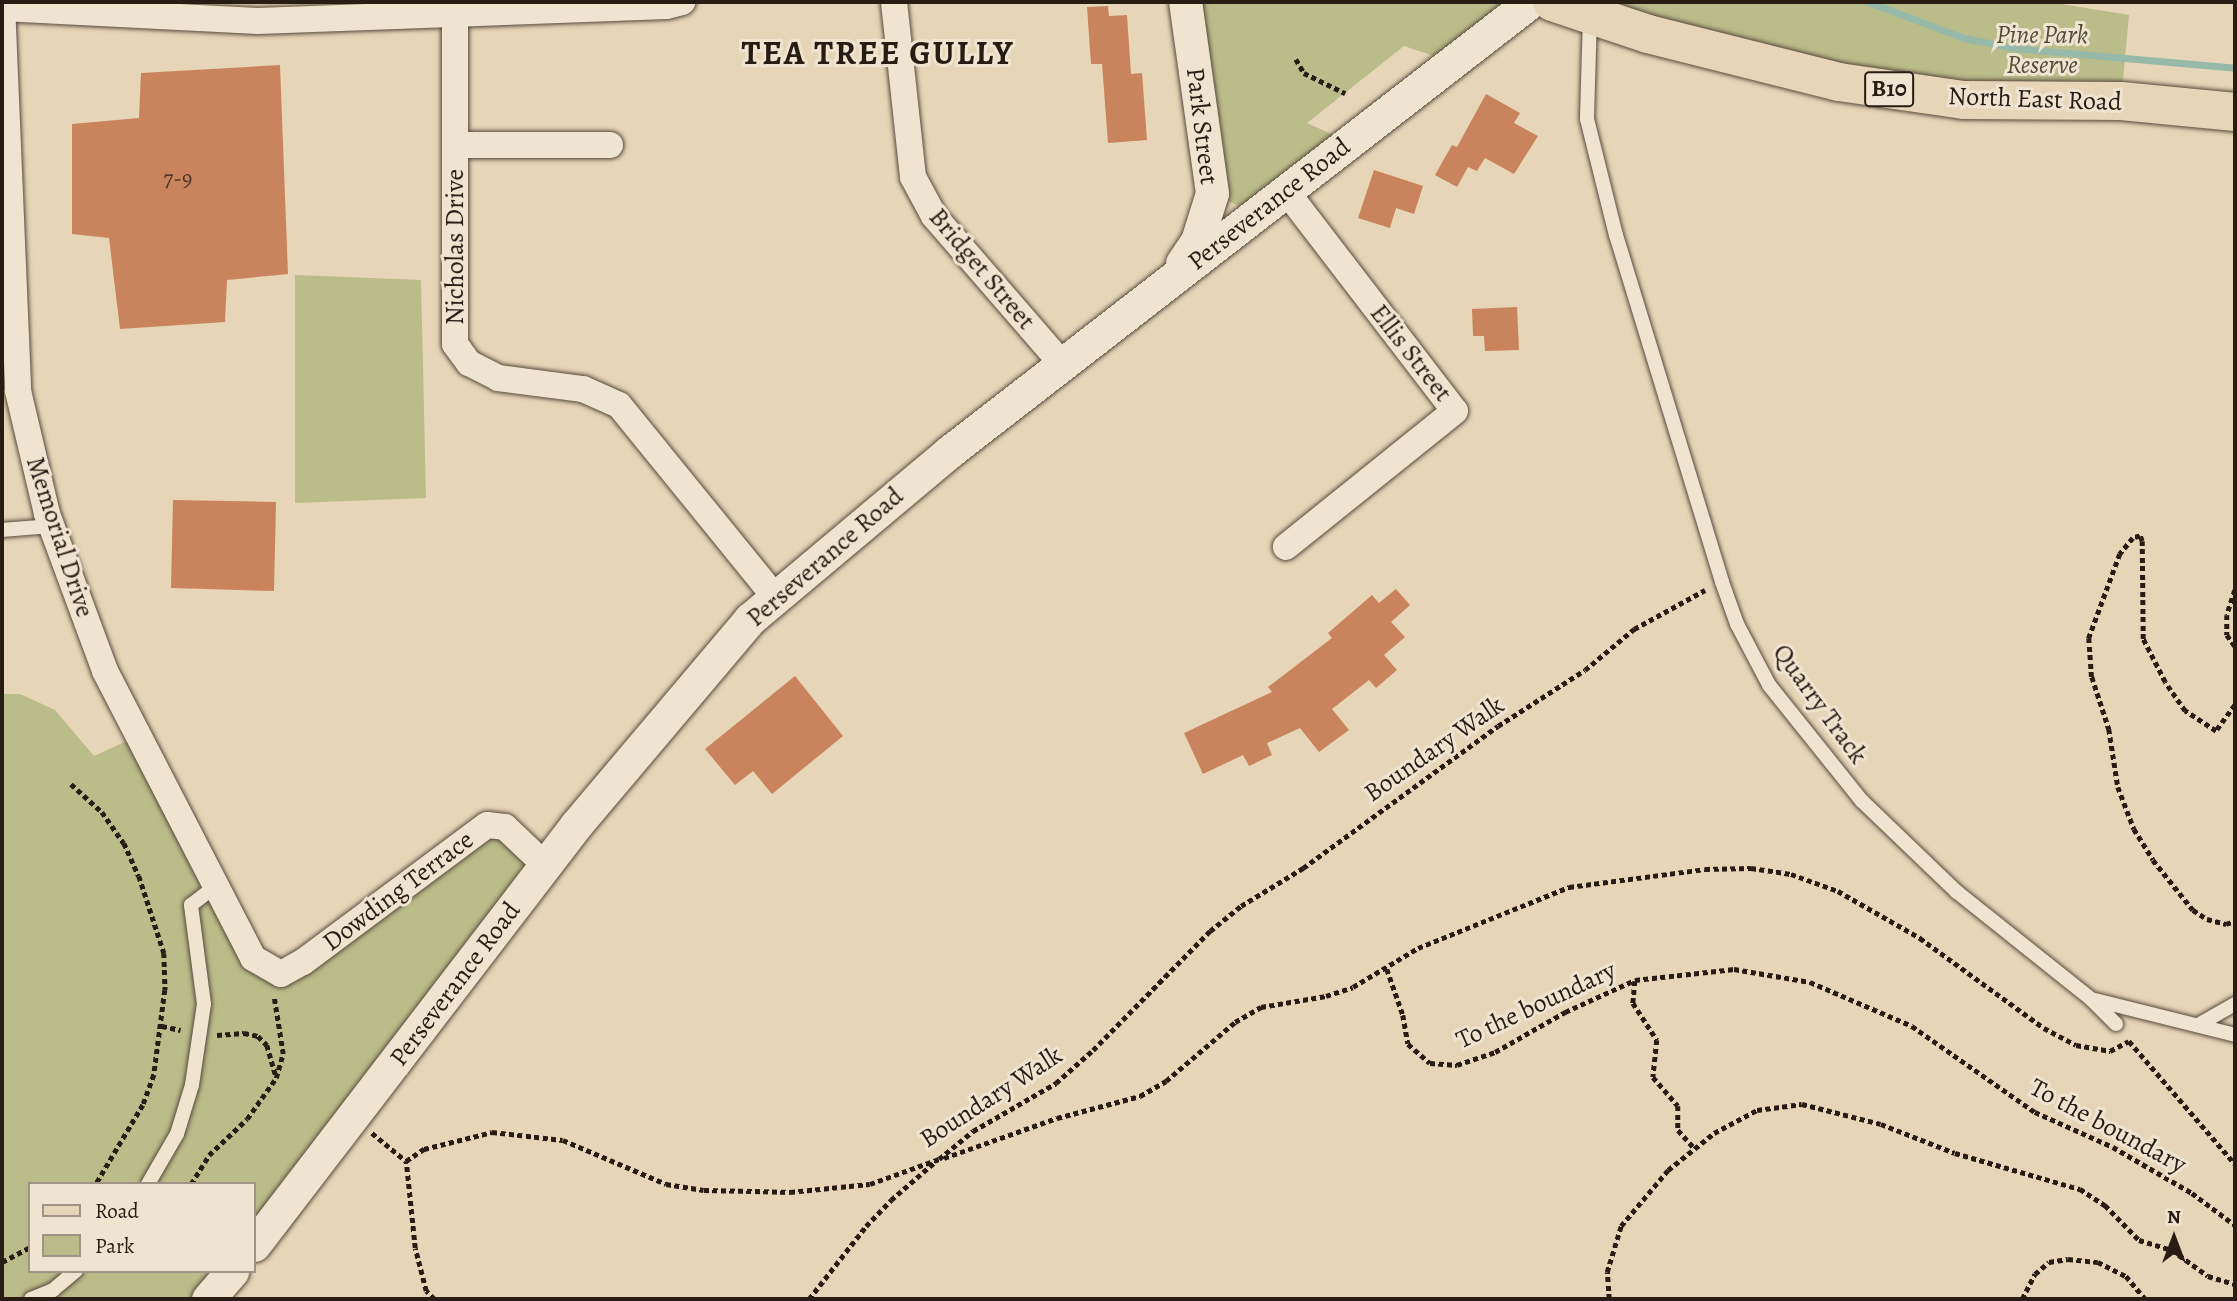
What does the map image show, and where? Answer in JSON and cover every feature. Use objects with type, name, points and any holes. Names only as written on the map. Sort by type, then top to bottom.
[{"type":"main road","name":"North East Road","points":[[1552,2],[1648,34],[1851,84],[1964,100],[2121,101],[2235,112]]},
{"type":"street","points":[[2,6],[258,21],[667,6],[682,2]]},
{"type":"street","name":"Bridget Street","points":[[894,2],[913,177],[934,216],[1062,364]]},
{"type":"street","name":"Park Street","points":[[1168,282],[1198,241],[1212,194],[1185,2]]},
{"type":"street","name":"Perseverance Road","points":[[256,1242],[545,865],[750,619],[949,452],[1530,2]]},
{"type":"street","name":"Memorial Drive","points":[[2,6],[18,391],[51,526],[105,671],[253,958]]},
{"type":"street","name":"Nicholas Drive","points":[[454,14],[454,344],[469,363],[498,378],[583,389],[619,405],[775,597]]},
{"type":"street","points":[[454,145],[610,145]]},
{"type":"street","name":"Ellis Street","points":[[1286,191],[1455,411],[1286,547]]},
{"type":"street","points":[[1212,194],[1233,210],[1255,214]]},
{"type":"street","name":"Dowding Terrace","points":[[253,958],[281,974],[303,961],[487,825],[505,827],[545,865]]},
{"type":"street","points":[[208,1299],[230,1273]]},
{"type":"lane","name":"Quarry Track","points":[[1590,14],[1587,119],[1616,235],[1721,582],[1737,624],[1769,685],[1862,801],[1957,892],[2091,999],[2235,1035]]},
{"type":"lane","points":[[2,530],[51,526]]},
{"type":"lane","points":[[149,1182],[177,1134],[192,1085],[204,1004],[191,905],[215,886]]},
{"type":"lane","points":[[2091,999],[2116,1024]]},
{"type":"lane","points":[[2197,1025],[2235,1004]]},
{"type":"lane","points":[[31,1299],[53,1290],[74,1273]]},
{"type":"path","points":[[1296,59],[1304,73],[1345,93]]},
{"type":"path","points":[[2235,705],[2216,731],[2185,711],[2165,682],[2143,639],[2142,541],[2140,536],[2133,538],[2120,554],[2089,638],[2092,677],[2109,729],[2118,788],[2134,829],[2146,850],[2193,910],[2207,919],[2227,924],[2235,921]]},
{"type":"path","name":"Boundary Walk","points":[[406,1161],[424,1149],[492,1132],[564,1140],[666,1184],[704,1190],[790,1192],[870,1184],[939,1159],[973,1131],[1056,1083],[1093,1050],[1210,931],[1241,906],[1303,868],[1498,726],[1585,670],[1634,629],[1721,582]]},
{"type":"path","points":[[2235,590],[2227,615],[2227,635],[2235,646]]},
{"type":"path","points":[[71,784],[102,812],[124,843],[139,876],[164,953],[165,990],[154,1075],[143,1105],[97,1182]]},
{"type":"path","points":[[809,1299],[866,1226],[891,1200],[939,1159],[984,1146],[1057,1118],[1140,1096],[1166,1081],[1235,1022],[1261,1007],[1326,996],[1353,987],[1418,948],[1569,887],[1705,869],[1751,868],[1791,874],[1838,891],[1920,938],[2044,1028],[2076,1045],[2110,1051],[2129,1041]]},
{"type":"path","points":[[192,1182],[209,1155],[247,1119],[276,1078],[283,1054],[272,988],[253,958]]},
{"type":"path","name":"To the boundary","points":[[1387,969],[1408,1044],[1430,1063],[1457,1065],[1495,1052],[1565,1013],[1635,980],[1734,969],[1810,982],[1912,1026],[2035,1112],[2112,1147],[2192,1193],[2235,1224]]},
{"type":"path","points":[[1635,980],[1633,1003],[1657,1040],[1653,1077],[1678,1106],[1678,1130],[1695,1149]]},
{"type":"path","points":[[2116,1024],[2235,1164]]},
{"type":"path","points":[[162,1026],[201,1035],[244,1033],[258,1036],[267,1045],[276,1078]]},
{"type":"path","points":[[1609,1299],[1607,1272],[1621,1226],[1668,1170],[1714,1133],[1757,1110],[1802,1104],[1881,1124],[1920,1141],[1996,1166],[2080,1189],[2105,1205],[2139,1240],[2172,1250],[2208,1276],[2235,1284]]},
{"type":"path","points":[[352,1118],[406,1161],[415,1248],[426,1291],[434,1299]]},
{"type":"path","points":[[2,1262],[28,1248]]},
{"type":"path","points":[[2022,1299],[2035,1274],[2049,1262],[2068,1259],[2098,1262],[2126,1276],[2144,1299]]},
{"type":"green space","points":[[1185,2],[1530,2],[1452,62],[1404,46],[1307,123],[1349,142],[1255,214],[1212,193]]},
{"type":"green space","name":"Pine Park Reserve","points":[[1552,2],[2049,2],[2129,15],[2121,101],[1964,100]]},
{"type":"green space","points":[[295,275],[421,280],[426,498],[295,503]]},
{"type":"green space","points":[[2,694],[20,694],[55,710],[94,756],[138,736],[253,958],[281,974],[487,825],[545,865],[256,1234],[256,1182],[28,1182],[28,1273],[225,1273],[205,1299],[2,1299]]},
{"type":"building","points":[[1108,6],[1109,16],[1127,15],[1131,74],[1142,73],[1147,140],[1108,143],[1102,64],[1091,64],[1087,7]]},
{"type":"building","points":[[280,65],[288,274],[227,280],[225,322],[120,329],[109,238],[72,234],[72,124],[139,118],[141,73]]},
{"type":"building","points":[[1486,94],[1520,113],[1514,123],[1538,136],[1514,174],[1485,158],[1477,171],[1468,167],[1457,187],[1435,175],[1452,145],[1457,147]]},
{"type":"building","points":[[1374,170],[1423,186],[1414,214],[1396,208],[1390,228],[1358,218]]},
{"type":"building","points":[[1517,307],[1519,350],[1485,351],[1484,336],[1473,336],[1472,309]]},
{"type":"building","points":[[173,500],[276,502],[274,591],[171,588]]},
{"type":"building","points":[[1396,589],[1410,605],[1391,622],[1405,637],[1384,655],[1397,670],[1376,688],[1369,680],[1332,709],[1349,730],[1319,752],[1300,728],[1267,743],[1272,755],[1249,766],[1243,755],[1203,774],[1184,733],[1272,692],[1268,687],[1332,638],[1328,633],[1372,595],[1379,603]]},
{"type":"building","points":[[795,676],[843,736],[772,794],[753,771],[735,785],[705,749]]},
{"type":"waterway","points":[[1868,2],[1964,38],[2013,48],[2235,68]]},
{"type":"district","name":"TEA TREE GULLY","points":[[878,53]]}]
